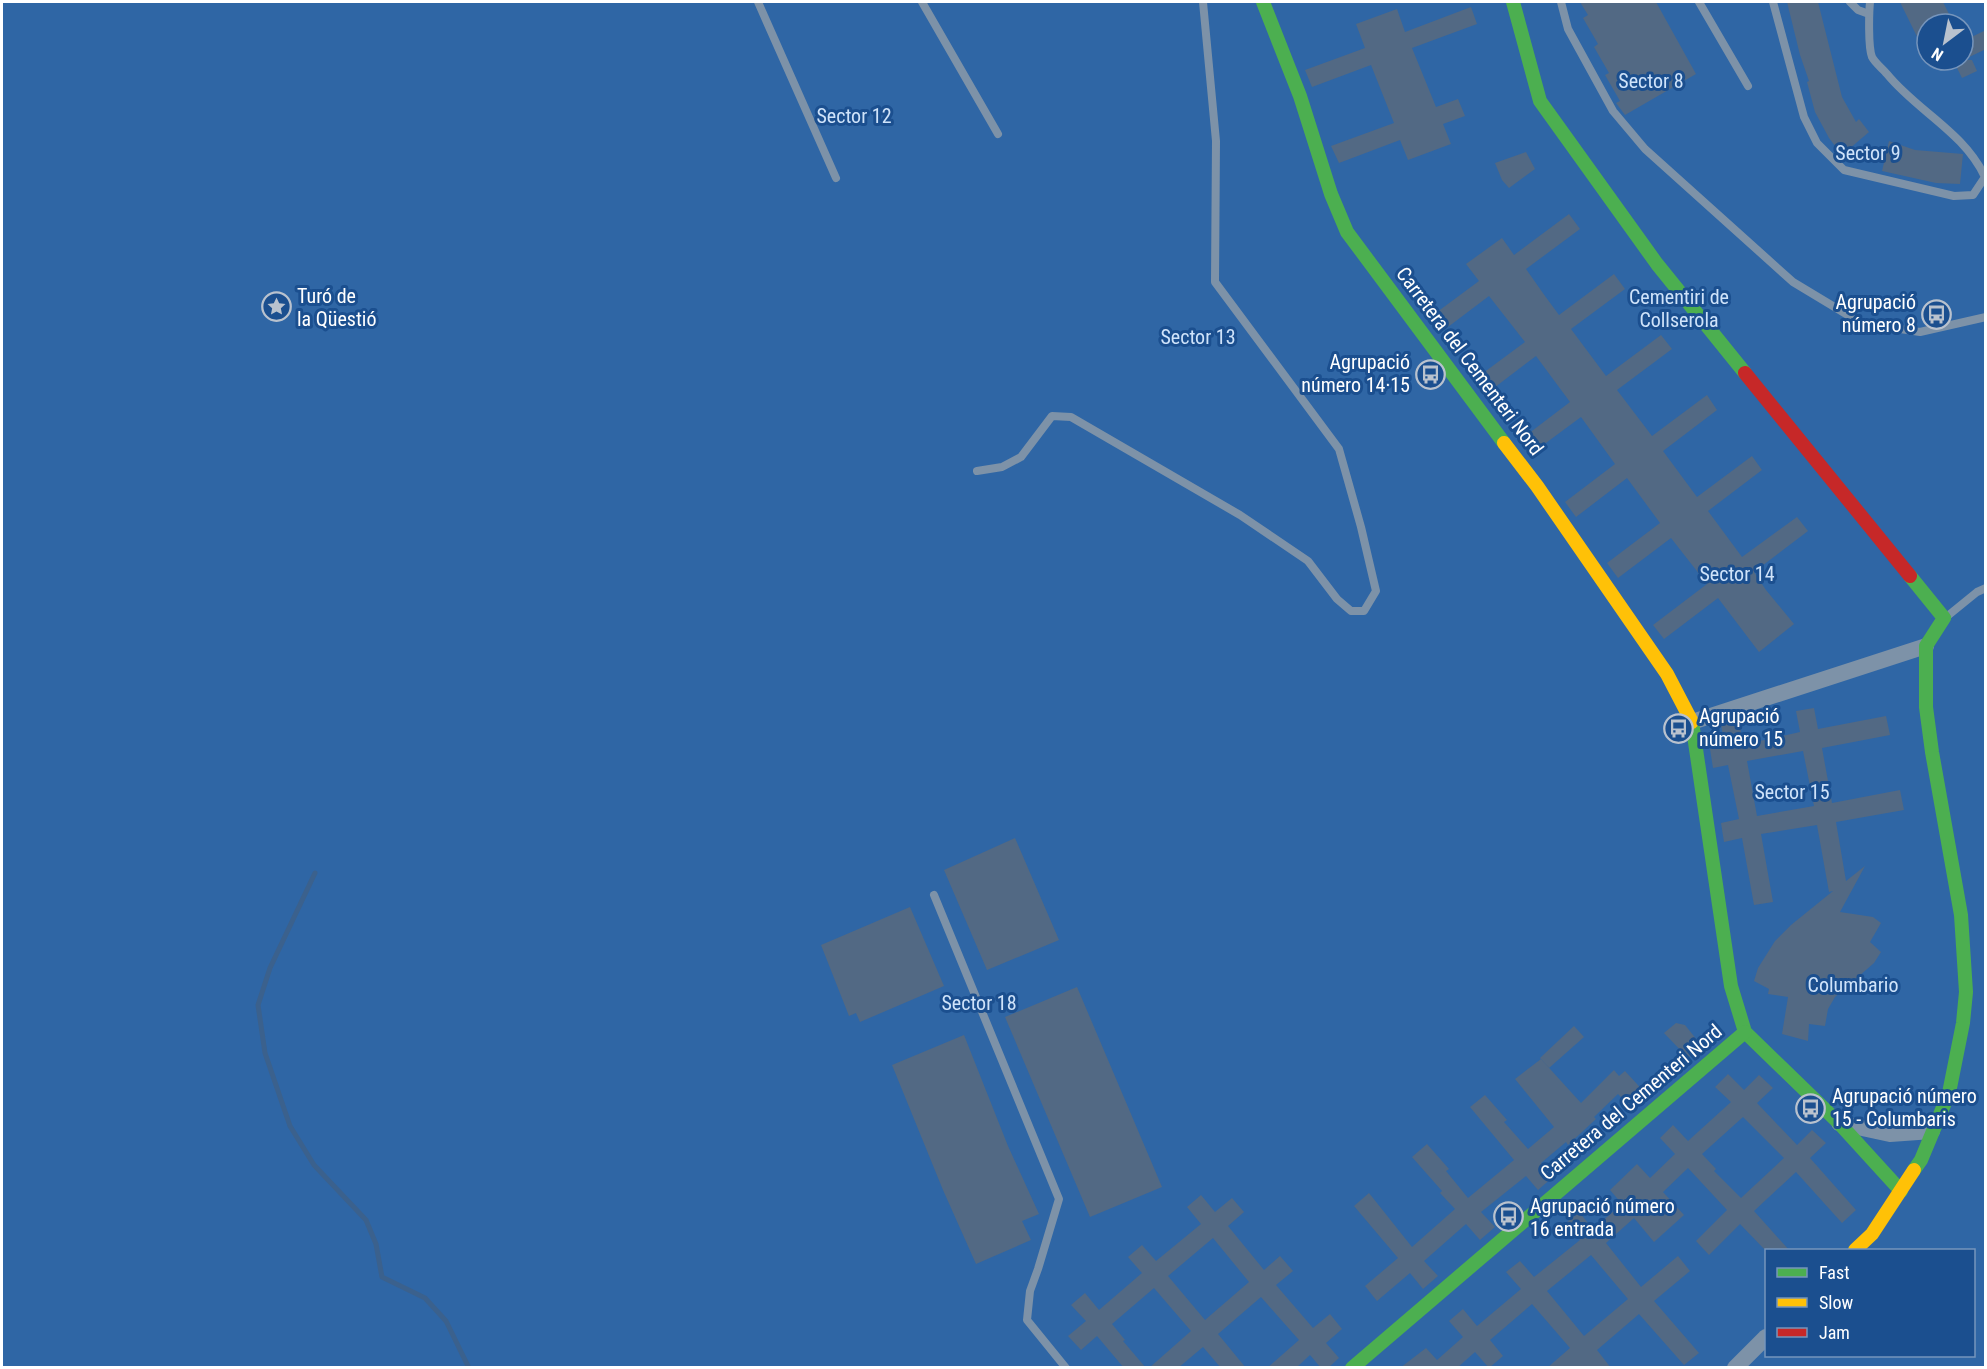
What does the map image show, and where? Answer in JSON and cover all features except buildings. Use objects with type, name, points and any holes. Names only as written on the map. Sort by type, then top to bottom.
[{"type":"street","name":"Carretera del Cementeri Nord","points":[[1263,2],[1300,96],[1331,194],[1347,232],[1537,486],[1667,674],[1692,722],[1731,986],[1745,1032],[1839,1124],[1901,1191]]},
{"type":"street","points":[[1514,2],[1540,101],[1657,264],[1944,618],[1926,646],[1926,707],[1965,955],[1966,992],[1958,1054],[1949,1093],[1921,1160],[1872,1234],[1857,1249]]},
{"type":"street","points":[[1692,722],[1926,646]]},
{"type":"street","name":"Carretera del Cementeri Nord","points":[[1352,1368],[1745,1032]]},
{"type":"street","points":[[1839,1124],[1890,1134],[1932,1131]]},
{"type":"street","points":[[1735,1368],[1765,1339]]},
{"type":"lane","points":[[758,2],[836,178]]},
{"type":"lane","points":[[922,2],[998,134]]},
{"type":"lane","points":[[976,471],[1002,467],[1021,457],[1052,416],[1071,417],[1240,515],[1308,561],[1337,599],[1351,611],[1364,611],[1376,591],[1339,449],[1215,282],[1216,141],[1203,2]]},
{"type":"lane","points":[[1562,2],[1568,29],[1613,111],[1645,149],[1792,282],[1861,323],[1920,332],[1986,317]]},
{"type":"lane","points":[[1699,2],[1748,86]]},
{"type":"lane","points":[[1773,2],[1804,117],[1817,143],[1844,170],[1954,196],[1973,195],[1984,177],[1976,159],[1945,127],[1900,90],[1872,56],[1870,2]]},
{"type":"lane","points":[[1851,2],[1858,10],[1869,14]]},
{"type":"lane","points":[[1944,618],[1977,592],[1986,588]]},
{"type":"lane","points":[[934,895],[1059,1199],[1030,1291],[1027,1320],[1066,1368]]},
{"type":"green space","points":[[2,2],[1985,2],[1985,1367],[2,1368]]},
{"type":"waterway","points":[[315,873],[270,968],[258,1005],[265,1053],[290,1126],[314,1165],[366,1220],[376,1244],[382,1277],[425,1298],[446,1321],[469,1368]]},
{"type":"traffic: fast","points":[[1263,2],[1300,96],[1331,194],[1347,232],[1504,443]]},
{"type":"traffic: fast","points":[[1513,2],[1540,101],[1657,264],[1745,373]]},
{"type":"traffic: fast","points":[[1910,576],[1944,618],[1926,646],[1926,707],[1961,915],[1966,992],[1963,1023],[1949,1093],[1921,1160],[1914,1170]]},
{"type":"traffic: fast","points":[[1692,722],[1731,986],[1745,1032],[1839,1123],[1901,1191]]},
{"type":"traffic: fast","points":[[1352,1368],[1745,1032]]},
{"type":"traffic: slow","points":[[1504,443],[1537,486],[1667,674],[1692,722]]},
{"type":"traffic: slow","points":[[1856,1249],[1872,1234],[1914,1170]]},
{"type":"traffic: jam","points":[[1745,373],[1910,576]]},
{"type":"place","name":"Turó de la Qüestió","points":[[276,307]]},
{"type":"place","name":"Agrupació número 8","points":[[1937,314]]},
{"type":"place","name":"Agrupació número 14·15","points":[[1431,374]]},
{"type":"place","name":"Agrupació número 15","points":[[1678,728]]},
{"type":"place","name":"Agrupació número 15 - Columbaris","points":[[1811,1108]]},
{"type":"place","name":"Agrupació número 16 entrada","points":[[1509,1217]]},
{"type":"park label","name":"Sector 8","points":[[1651,81]]},
{"type":"park label","name":"Sector 12","points":[[854,116]]},
{"type":"park label","name":"Sector 9","points":[[1868,153]]},
{"type":"park label","name":"Cementiri de Collserola","points":[[1679,308]]},
{"type":"park label","name":"Sector 13","points":[[1198,337]]},
{"type":"park label","name":"Sector 14","points":[[1737,574]]},
{"type":"park label","name":"Sector 15","points":[[1792,792]]},
{"type":"park label","name":"Columbario","points":[[1853,985]]},
{"type":"park label","name":"Sector 18","points":[[979,1003]]}]
